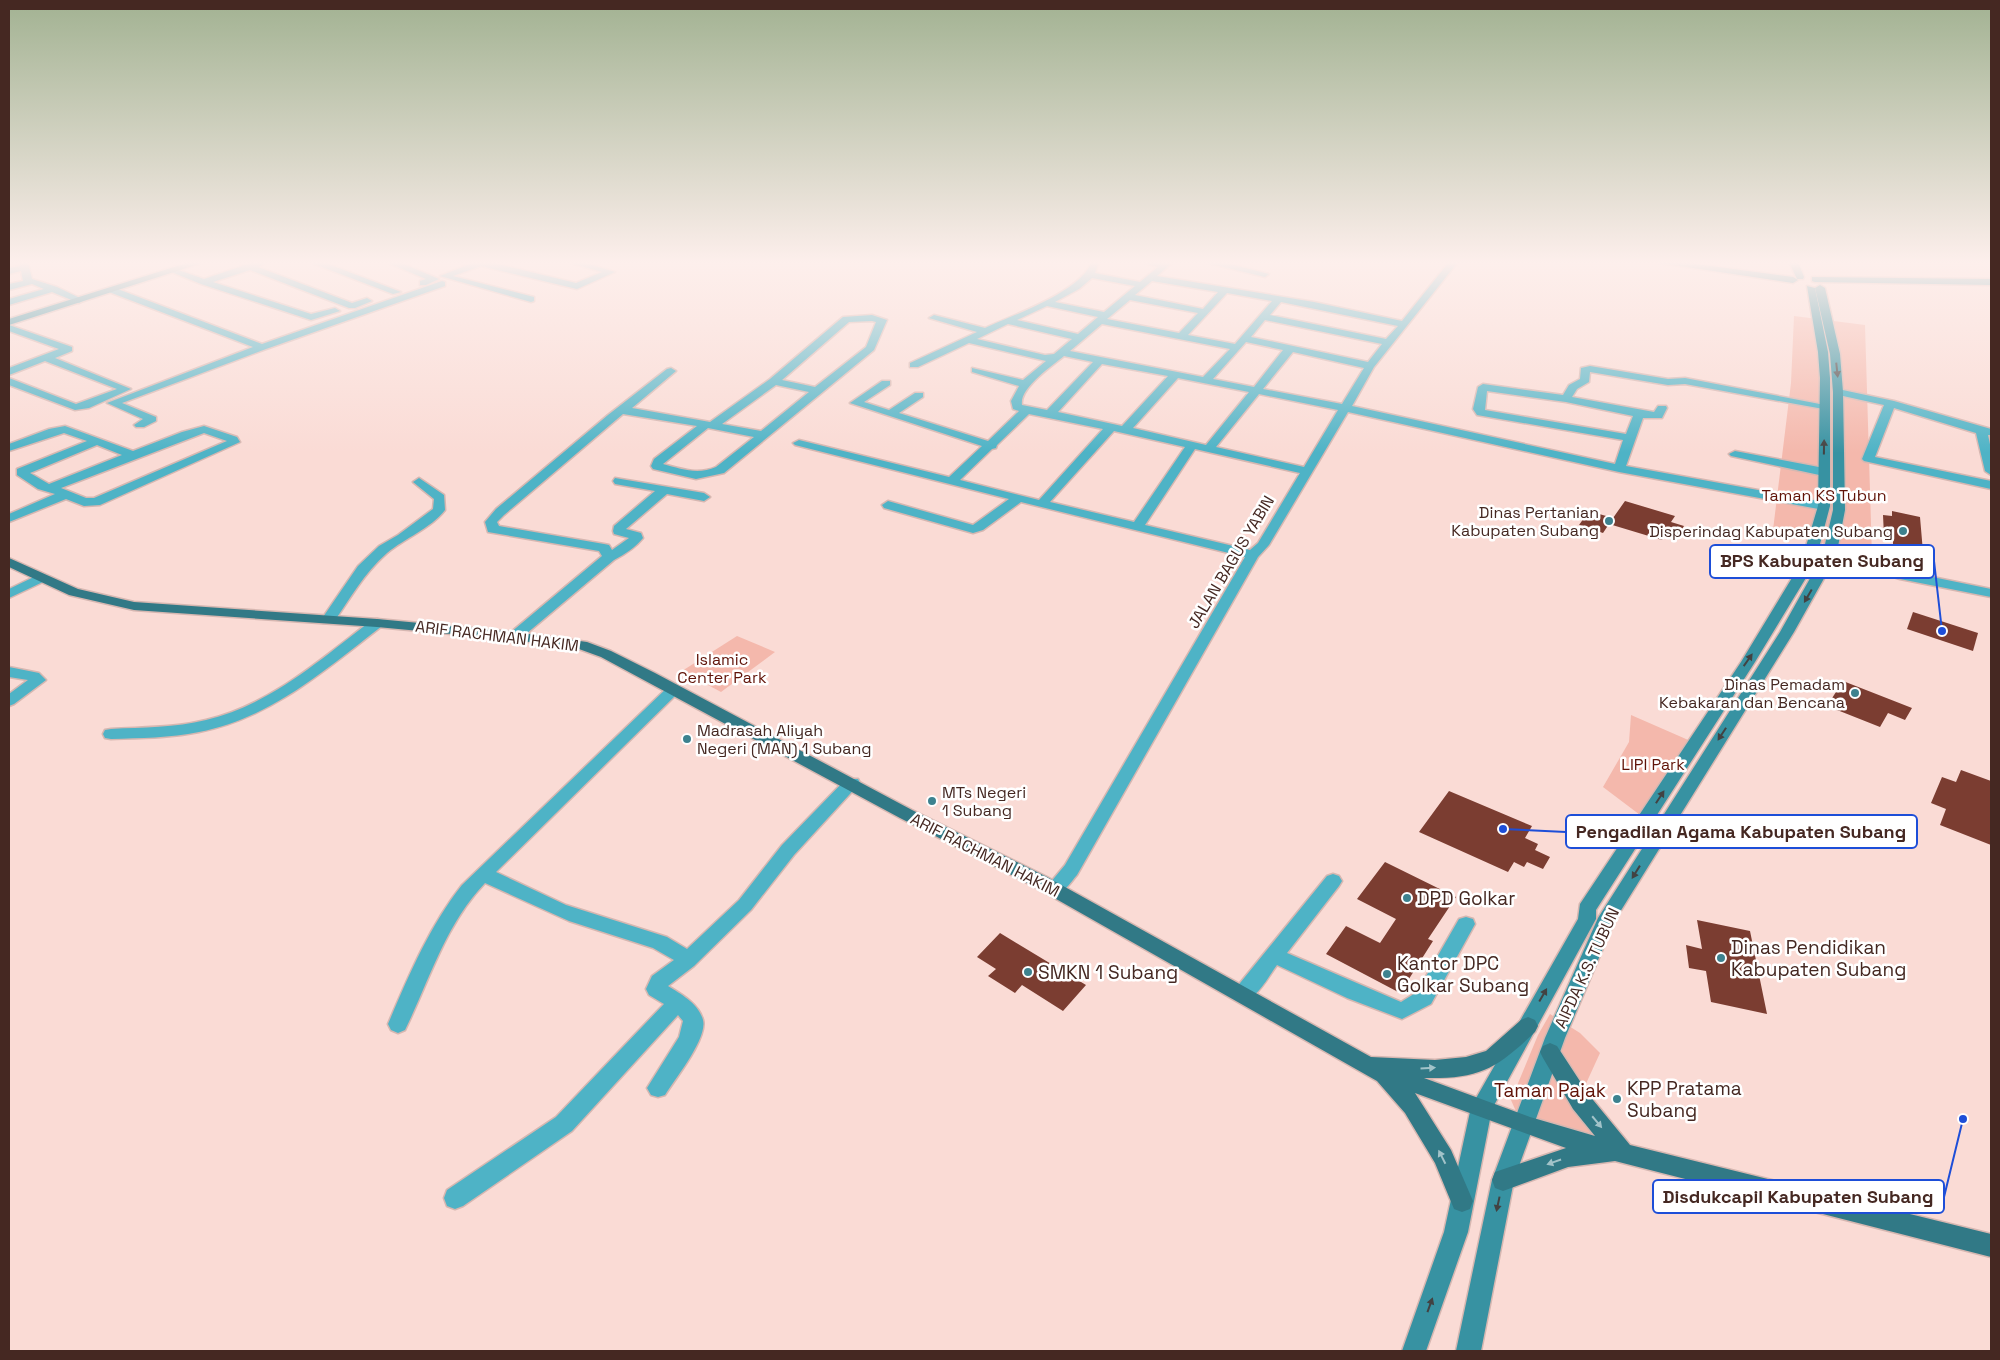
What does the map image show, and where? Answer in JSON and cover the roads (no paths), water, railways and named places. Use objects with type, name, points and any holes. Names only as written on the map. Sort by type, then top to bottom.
[{"type":"main road","name":"ARIF RACHMAN HAKIM","points":[[9,562],[40,578],[74,592],[118,603],[377,623],[515,636],[582,645],[606,654],[674,689],[852,783],[906,814],[1054,889],[1384,1075],[1408,1081],[1482,1107],[1526,1116],[1620,1152],[1991,1246]]},
{"type":"main road","points":[[1362,1063],[1417,1069],[1468,1065],[1492,1057],[1528,1026]]},
{"type":"main road","points":[[1550,1052],[1581,1102],[1620,1152]]},
{"type":"main road","points":[[1384,1075],[1413,1106],[1443,1157],[1462,1201]]},
{"type":"main road","points":[[1503,1180],[1568,1158],[1620,1152]]},
{"type":"street","points":[[205,325],[262,347]]},
{"type":"street","points":[[140,424],[152,419],[112,404],[320,325]]},
{"type":"street","points":[[840,325],[774,381],[658,461],[657,466],[692,476],[713,474],[764,435],[870,348],[880,325]]},
{"type":"street","points":[[963,325],[985,331]]},
{"type":"street","points":[[914,365],[997,325]]},
{"type":"street","points":[[1026,325],[1082,338]]},
{"type":"street","points":[[1096,325],[1025,384],[1015,404],[1027,410],[1306,471]]},
{"type":"street","points":[[1136,325],[1181,336],[1290,349],[1370,366]]},
{"type":"street","points":[[1181,336],[1192,325]]},
{"type":"street","points":[[1206,380],[1256,325]]},
{"type":"street","points":[[1304,325],[1390,343]]},
{"type":"street","name":"JALAN BAGUS YABIN","points":[[1054,889],[1071,870],[1253,555],[1263,545],[1370,366],[1403,325]]},
{"type":"street","name":"AIPDA K.S. TUBUN","points":[[1414,1351],[1456,1232],[1482,1107],[1518,1046],[1534,1011],[1587,920],[1587,909],[1803,574],[1824,506],[1825,408],[1823,352],[1818,325]]},
{"type":"street","name":"AIPDA K.S. TUBUN","points":[[1468,1351],[1503,1180],[1550,1052],[1607,918],[1787,632],[1831,553],[1839,510],[1838,392],[1835,354],[1825,325]]},
{"type":"street","points":[[9,328],[68,349],[9,372]]},
{"type":"street","points":[[968,340],[1045,358],[1060,355],[1100,360],[1206,380],[1619,468],[1824,506]]},
{"type":"street","points":[[1208,450],[1290,349]]},
{"type":"street","points":[[9,381],[75,407],[85,406],[126,389],[46,358]]},
{"type":"street","points":[[1050,414],[1100,360]]},
{"type":"street","points":[[1566,399],[1573,387],[1585,380],[1585,370],[1594,369],[1668,382],[1685,381],[1825,408]]},
{"type":"street","points":[[976,370],[1025,384]]},
{"type":"street","points":[[609,557],[604,548],[503,531],[493,528],[491,522],[500,512],[597,429],[672,371]]},
{"type":"street","points":[[1125,430],[1175,375]]},
{"type":"street","points":[[774,381],[817,391]]},
{"type":"street","points":[[886,383],[855,403],[992,446]]},
{"type":"street","points":[[1629,438],[1484,414],[1478,409],[1485,386],[1566,399],[1639,414],[1658,416],[1662,408]]},
{"type":"street","points":[[1838,392],[1890,404],[1986,432],[1991,471]]},
{"type":"street","points":[[890,414],[919,395]]},
{"type":"street","points":[[1890,404],[1868,459],[1991,485]]},
{"type":"street","points":[[952,481],[992,446],[1027,410]]},
{"type":"street","points":[[621,411],[710,424],[764,435]]},
{"type":"street","points":[[1619,468],[1639,414]]},
{"type":"street","points":[[1042,504],[1111,428]]},
{"type":"street","points":[[9,448],[60,429],[68,429],[132,455]]},
{"type":"street","points":[[50,488],[200,429],[212,430],[234,440],[231,445],[225,448],[96,502],[86,502],[64,495],[36,483],[21,472],[98,441]]},
{"type":"street","points":[[799,443],[1253,555]]},
{"type":"street","points":[[1138,526],[1192,446]]},
{"type":"street","points":[[1735,454],[1824,472]]},
{"type":"street","points":[[328,620],[363,569],[384,549],[403,538],[439,510],[440,498],[419,482]]},
{"type":"street","points":[[619,482],[704,497]]},
{"type":"street","points":[[515,636],[609,557],[625,549],[637,538],[636,536],[619,532],[619,529],[664,490]]},
{"type":"street","points":[[9,518],[64,495]]},
{"type":"street","points":[[888,505],[973,528],[979,527],[1019,498]]},
{"type":"street","points":[[1831,553],[1930,583],[1991,593]]},
{"type":"street","points":[[9,594],[40,578]]},
{"type":"street","points":[[111,734],[209,726],[258,708],[282,694],[377,623]]},
{"type":"street","points":[[9,672],[34,676],[38,680],[9,701]]},
{"type":"street","points":[[398,1024],[436,938],[463,895],[674,689]]},
{"type":"street","points":[[658,1088],[693,1030],[693,1019],[677,1003],[656,989],[659,982],[687,961],[745,904],[788,850],[852,783]]},
{"type":"street","points":[[484,874],[538,901],[608,927],[663,943],[687,961]]},
{"type":"street","points":[[1243,994],[1333,881]]},
{"type":"street","points":[[1275,956],[1354,992],[1402,1011],[1424,998],[1466,924]]},
{"type":"street","points":[[455,1198],[558,1129],[677,1003]]},
{"type":"place","name":"Dinas Pertanian Kabupaten Subang","points":[[1609,521]]},
{"type":"place","name":"Disperindag Kabupaten Subang","points":[[1903,531]]},
{"type":"place","name":"BPS Kabupaten Subang","points":[[1942,631]]},
{"type":"place","name":"Dinas Pemadam Kebakaran dan Bencana","points":[[1855,693]]},
{"type":"place","name":"Madrasah Aliyah Negeri (MAN) 1 Subang","points":[[687,739]]},
{"type":"place","name":"MTs Negeri 1 Subang","points":[[932,801]]},
{"type":"place","name":"Pengadilan Agama Kabupaten Subang","points":[[1503,829]]},
{"type":"place","name":"DPD Golkar","points":[[1407,898]]},
{"type":"place","name":"Dinas Pendidikan Kabupaten Subang","points":[[1721,958]]},
{"type":"place","name":"SMKN 1 Subang","points":[[1028,972]]},
{"type":"place","name":"Kantor DPC Golkar Subang","points":[[1387,974]]},
{"type":"place","name":"KPP Pratama Subang","points":[[1617,1099]]},
{"type":"place","name":"Disdukcapil Kabupaten Subang","points":[[1963,1119]]},
{"type":"park label","name":"Taman KS Tubun","points":[[1824,495]]},
{"type":"park label","name":"Islamic Center Park","points":[[722,668]]},
{"type":"park label","name":"LIPI Park","points":[[1653,764]]},
{"type":"park label","name":"Taman Pajak","points":[[1550,1090]]}]
